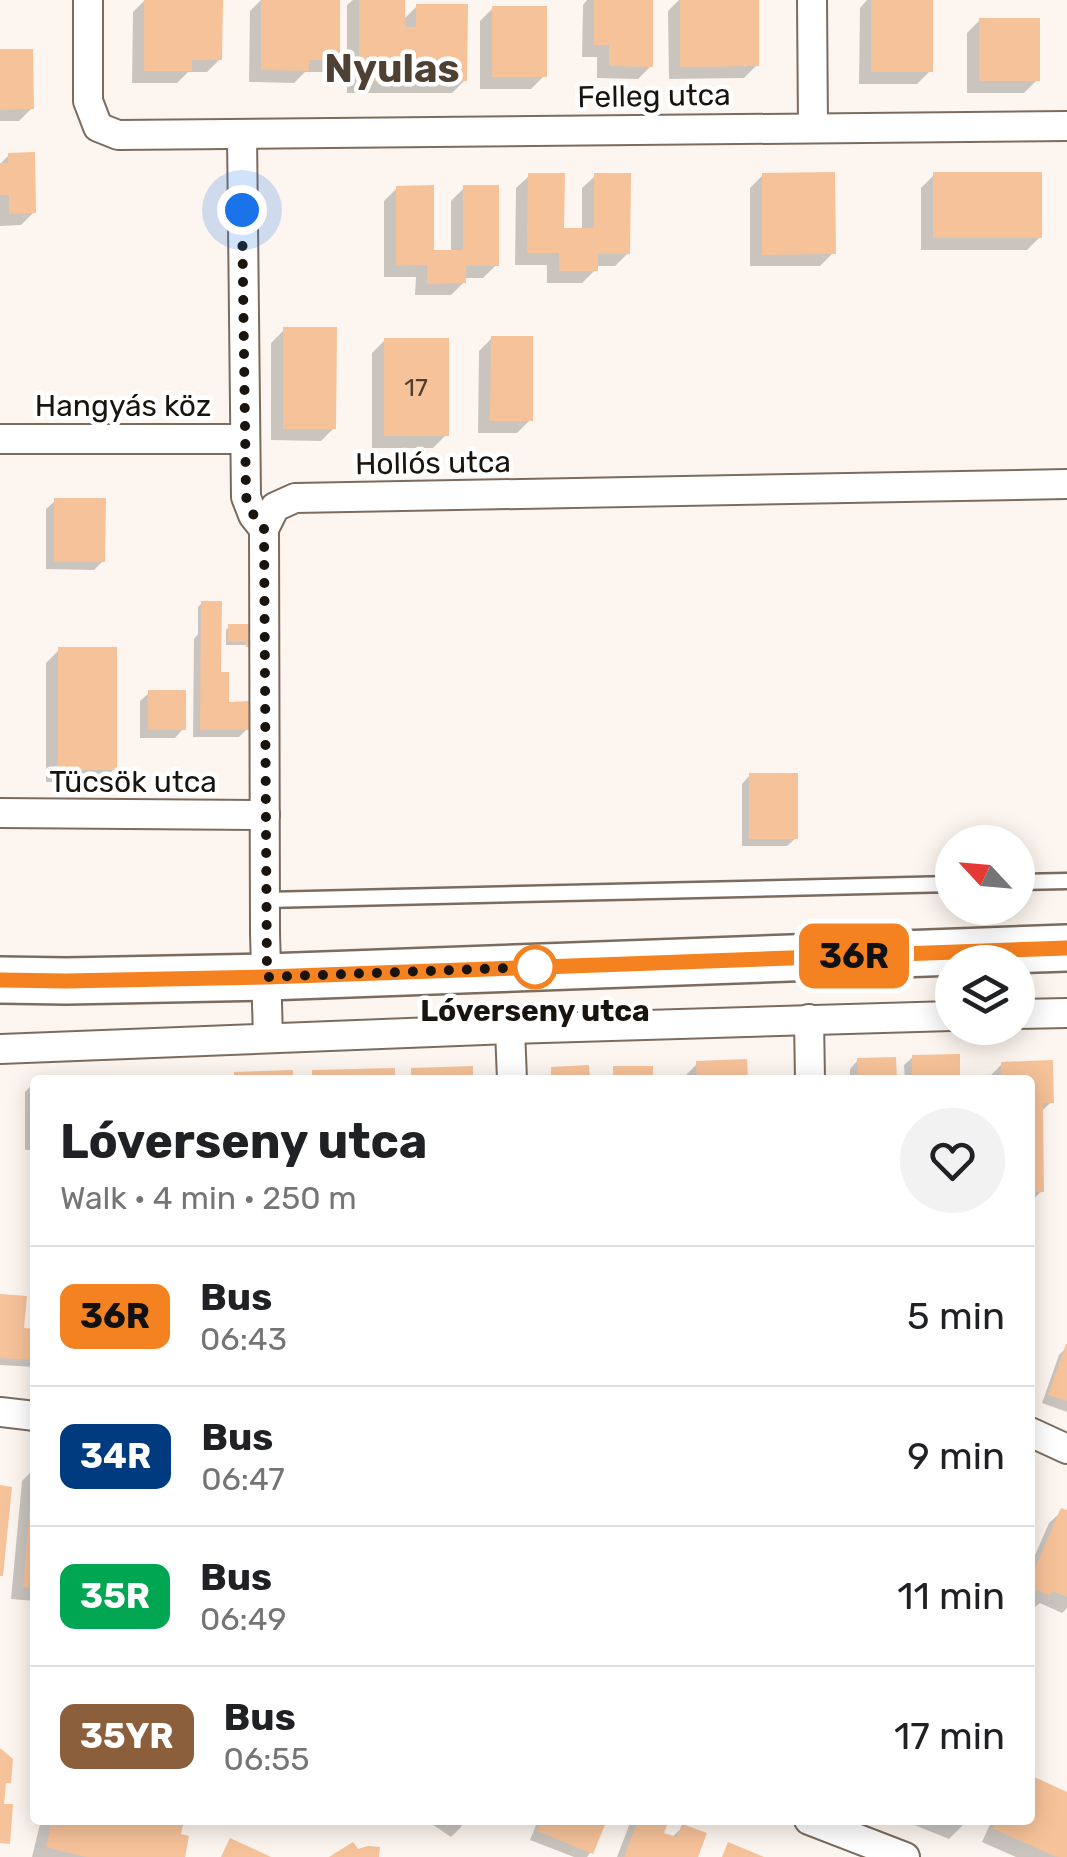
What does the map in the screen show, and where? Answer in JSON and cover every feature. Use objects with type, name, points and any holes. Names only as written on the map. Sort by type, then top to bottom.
[{"type":"main road","points":[[0,980],[267,977],[1067,948]]},
{"type":"street","name":"Felleg utca","points":[[88,0],[88,102],[98,127],[118,135],[1067,126]]},
{"type":"street","points":[[812,0],[812,126]]},
{"type":"street","name":"Hangyás köz","points":[[242,134],[246,497],[264,529]]},
{"type":"street","name":"Hangyás köz","points":[[0,439],[245,438]]},
{"type":"street","name":"Hollós utca","points":[[264,529],[275,507],[295,498],[1067,484]]},
{"type":"street","points":[[264,529],[268,1038]]},
{"type":"street","name":"Tücsök utca","points":[[0,813],[264,815]]},
{"type":"street","points":[[1035,1014],[1067,1013]]},
{"type":"street","points":[[0,1049],[935,1016]]},
{"type":"street","points":[[809,1019],[810,1075]]},
{"type":"street","points":[[510,1030],[512,1075]]},
{"type":"street","points":[[0,1412],[30,1415]]},
{"type":"street","points":[[1035,1434],[1067,1448]]},
{"type":"street","points":[[822,1825],[905,1857]]},
{"type":"lane","points":[[1035,882],[1067,881]]},
{"type":"lane","points":[[266,900],[935,884]]},
{"type":"building","points":[[144,0],[223,0],[222,60],[192,60],[192,71],[144,71]]},
{"type":"building","points":[[261,0],[340,0],[340,60],[309,60],[309,71],[261,70]]},
{"type":"building","points":[[359,0],[405,0],[405,27],[416,27],[416,4],[468,4],[467,81],[359,81]]},
{"type":"building","points":[[594,0],[653,0],[653,67],[609,66],[609,45],[594,45]]},
{"type":"building","points":[[680,0],[759,0],[759,66],[680,67]]},
{"type":"building","points":[[871,0],[933,0],[933,72],[871,72]]},
{"type":"building","points":[[492,6],[547,6],[547,77],[492,77]]},
{"type":"building","points":[[979,18],[1040,18],[1040,81],[979,81]]},
{"type":"building","points":[[0,49],[33,49],[34,109],[0,110]]},
{"type":"building","points":[[35,152],[36,213],[9,214],[9,195],[0,195],[0,163],[8,163],[8,153]]},
{"type":"building","points":[[835,172],[836,254],[762,255],[762,173]]},
{"type":"building","points":[[933,172],[1042,172],[1042,238],[933,238]]},
{"type":"building","points":[[528,173],[565,173],[564,228],[594,228],[594,173],[631,173],[630,254],[598,254],[598,271],[559,271],[559,253],[527,253]]},
{"type":"building","points":[[434,185],[434,250],[463,250],[463,185],[499,185],[499,266],[466,266],[466,283],[427,284],[427,265],[396,266],[396,186]]},
{"type":"building","points":[[283,327],[337,327],[336,429],[283,429]]},
{"type":"building","points":[[491,336],[533,336],[533,421],[490,421]]},
{"type":"building","points":[[384,338],[449,338],[449,436],[384,436]]},
{"type":"building","points":[[54,498],[106,498],[105,562],[54,562]]},
{"type":"building","points":[[201,601],[222,601],[221,672],[229,672],[229,702],[250,701],[250,730],[200,730]]},
{"type":"building","points":[[228,624],[258,624],[258,647],[228,642]]},
{"type":"building","points":[[58,647],[117,647],[117,770],[58,770]]},
{"type":"building","points":[[148,690],[186,690],[186,730],[148,730]]},
{"type":"building","points":[[749,773],[798,773],[798,839],[749,839]]},
{"type":"building","points":[[960,1054],[960,1075],[912,1075],[912,1055]]},
{"type":"building","points":[[896,1057],[897,1075],[858,1075],[857,1058]]},
{"type":"building","points":[[747,1059],[748,1075],[697,1075],[696,1061]]},
{"type":"building","points":[[1053,1060],[1054,1103],[1043,1103],[1044,1192],[1035,1192],[1035,1075],[1001,1075],[1001,1062]]},
{"type":"building","points":[[589,1065],[590,1075],[551,1075],[551,1067]]},
{"type":"building","points":[[473,1066],[473,1075],[411,1075],[411,1068]]},
{"type":"building","points":[[613,1066],[653,1066],[653,1075],[613,1075]]},
{"type":"building","points":[[395,1068],[395,1075],[312,1075],[312,1070]]},
{"type":"building","points":[[293,1070],[293,1075],[234,1075]]},
{"type":"building","points":[[0,1294],[27,1296],[24,1328],[30,1329],[30,1360],[0,1358]]},
{"type":"building","points":[[1067,1344],[1067,1401],[1048,1395]]},
{"type":"building","points":[[0,1485],[12,1487],[3,1576],[0,1576]]},
{"type":"building","points":[[30,1505],[30,1588],[23,1587]]},
{"type":"building","points":[[1061,1508],[1067,1510],[1067,1597],[1053,1591],[1050,1596],[1035,1589],[1035,1568]]},
{"type":"building","points":[[0,1748],[13,1759],[4,1804],[13,1804],[10,1844],[0,1843]]},
{"type":"building","points":[[1035,1777],[1067,1792],[1067,1857],[1057,1857],[993,1829],[995,1825],[1035,1825]]},
{"type":"building","points":[[51,1825],[183,1825],[181,1834],[189,1836],[185,1857],[86,1857],[46,1847]]},
{"type":"building","points":[[539,1825],[605,1825],[593,1854],[537,1831]]},
{"type":"building","points":[[636,1825],[667,1825],[664,1833],[677,1837],[682,1825],[707,1833],[698,1857],[624,1857]]},
{"type":"building","points":[[230,1838],[271,1857],[221,1857]]},
{"type":"building","points":[[353,1842],[358,1849],[380,1847],[379,1857],[329,1857]]},
{"type":"building","points":[[728,1842],[764,1857],[722,1857]]},
{"type":"bus line","name":"36R","points":[[0,980],[267,977],[1067,948]]},
{"type":"place","name":"Lóverseny utca","points":[[535,967]]},
{"type":"district","name":"Nyulas","points":[[392,68]]},
{"type":"route","points":[[242,210],[246,497],[264,529],[267,977],[535,967]]}]
